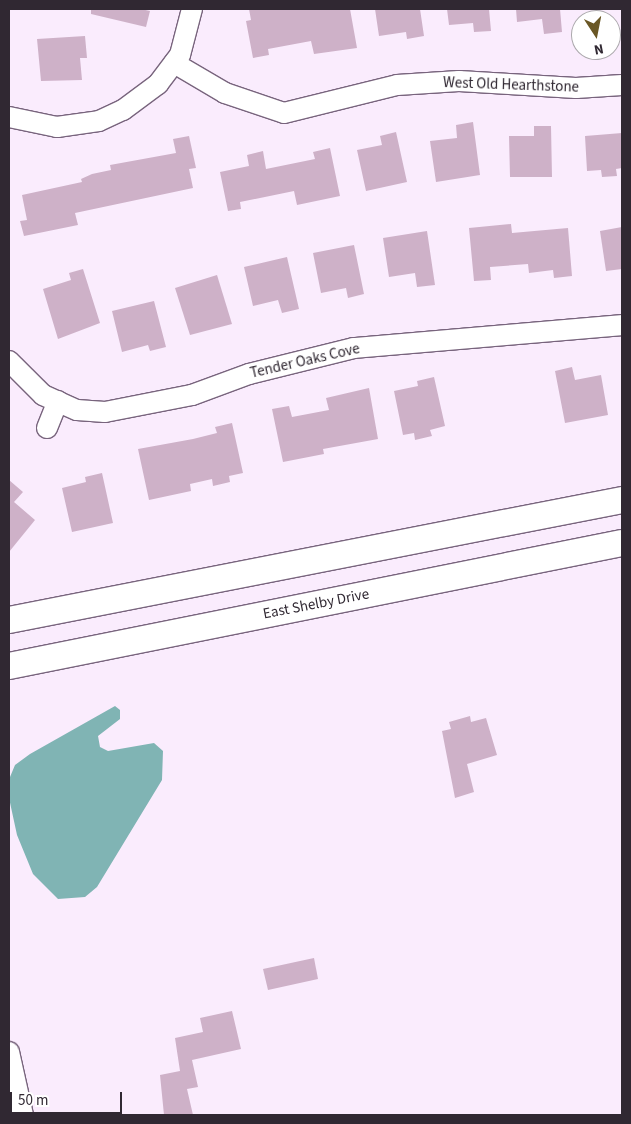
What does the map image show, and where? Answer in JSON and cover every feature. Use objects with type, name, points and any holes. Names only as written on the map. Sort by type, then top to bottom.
[{"type":"main road","points":[[9,620],[622,500]]},
{"type":"main road","name":"East Shelby Drive","points":[[9,666],[622,543]]},
{"type":"street","points":[[9,117],[57,127],[99,121],[123,110],[158,84],[174,63],[189,32],[192,9]]},
{"type":"street","name":"West Old Hearthstone","points":[[174,63],[225,93],[284,113],[397,86],[459,81],[576,88],[622,85]]},
{"type":"street","name":"Tender Oaks Cove","points":[[9,361],[42,395],[77,410],[105,412],[192,395],[249,374],[354,348],[622,325]]},
{"type":"street","points":[[47,428],[58,401]]},
{"type":"street","points":[[9,1052],[23,1115]]},
{"type":"shaded area","points":[[115,706],[120,710],[120,719],[98,736],[100,747],[108,751],[154,743],[163,751],[162,780],[97,887],[85,897],[58,899],[33,874],[17,835],[9,798],[10,777],[15,765],[30,754]]},
{"type":"building","points":[[91,9],[141,9],[150,11],[146,27],[91,14]]},
{"type":"building","points":[[249,9],[350,9],[357,48],[314,54],[311,41],[268,49],[269,55],[253,58],[246,21],[251,20]]},
{"type":"building","points":[[375,9],[420,9],[424,36],[407,39],[406,32],[379,36]]},
{"type":"building","points":[[447,9],[489,9],[491,31],[474,32],[473,23],[449,25]]},
{"type":"building","points":[[516,9],[560,9],[562,32],[544,34],[542,19],[517,22]]},
{"type":"building","points":[[85,36],[87,58],[80,58],[82,80],[41,81],[37,39]]},
{"type":"building","points":[[473,122],[480,175],[436,182],[430,141],[457,138],[456,125]]},
{"type":"building","points":[[534,126],[551,126],[552,177],[510,177],[509,136],[534,136]]},
{"type":"building","points":[[396,132],[407,182],[366,191],[357,150],[382,145],[380,136]]},
{"type":"building","points":[[622,133],[622,168],[616,169],[617,176],[602,177],[601,170],[587,171],[585,136]]},
{"type":"building","points":[[189,136],[196,168],[189,169],[193,188],[75,213],[78,225],[24,236],[20,221],[27,220],[22,195],[82,182],[81,179],[92,174],[111,170],[110,165],[176,153],[173,139]]},
{"type":"building","points":[[330,148],[340,196],[297,205],[294,191],[240,202],[241,209],[228,211],[220,172],[249,166],[247,155],[263,151],[266,169],[315,159],[313,152]]},
{"type":"building","points":[[511,224],[512,233],[568,228],[572,276],[554,278],[553,270],[529,273],[528,264],[490,267],[491,280],[474,281],[469,228]]},
{"type":"building","points":[[622,227],[622,269],[606,271],[600,231]]},
{"type":"building","points":[[427,231],[435,285],[417,287],[415,273],[389,277],[383,238]]},
{"type":"building","points":[[354,245],[364,294],[348,298],[346,288],[321,293],[313,253]]},
{"type":"building","points":[[287,257],[299,309],[282,313],[278,300],[253,306],[244,267]]},
{"type":"building","points":[[83,269],[100,323],[58,339],[43,289],[71,280],[69,273]]},
{"type":"building","points":[[217,275],[232,324],[190,335],[175,288]]},
{"type":"building","points":[[154,301],[166,347],[150,351],[148,345],[122,352],[112,311]]},
{"type":"building","points":[[572,367],[575,380],[601,375],[608,415],[565,423],[555,371]]},
{"type":"building","points":[[434,377],[445,426],[430,430],[432,436],[415,440],[414,433],[403,435],[394,391],[418,386],[417,381]]},
{"type":"building","points":[[369,388],[378,439],[323,449],[324,454],[283,462],[272,409],[289,406],[292,417],[329,410],[326,398]]},
{"type":"building","points":[[232,423],[243,473],[229,476],[230,482],[213,486],[212,479],[190,484],[191,491],[149,500],[138,449],[217,433],[215,427]]},
{"type":"building","points":[[102,473],[113,523],[72,532],[62,488],[86,482],[85,477]]},
{"type":"building","points":[[9,480],[23,492],[14,502],[35,520],[9,552]]},
{"type":"building","points":[[470,716],[471,722],[486,718],[497,755],[467,764],[474,792],[455,798],[442,731],[451,729],[449,722]]},
{"type":"building","points":[[314,958],[318,979],[268,990],[263,969]]},
{"type":"building","points":[[232,1011],[241,1049],[192,1060],[198,1087],[187,1089],[193,1115],[164,1115],[160,1075],[180,1071],[175,1038],[203,1032],[200,1018]]}]
